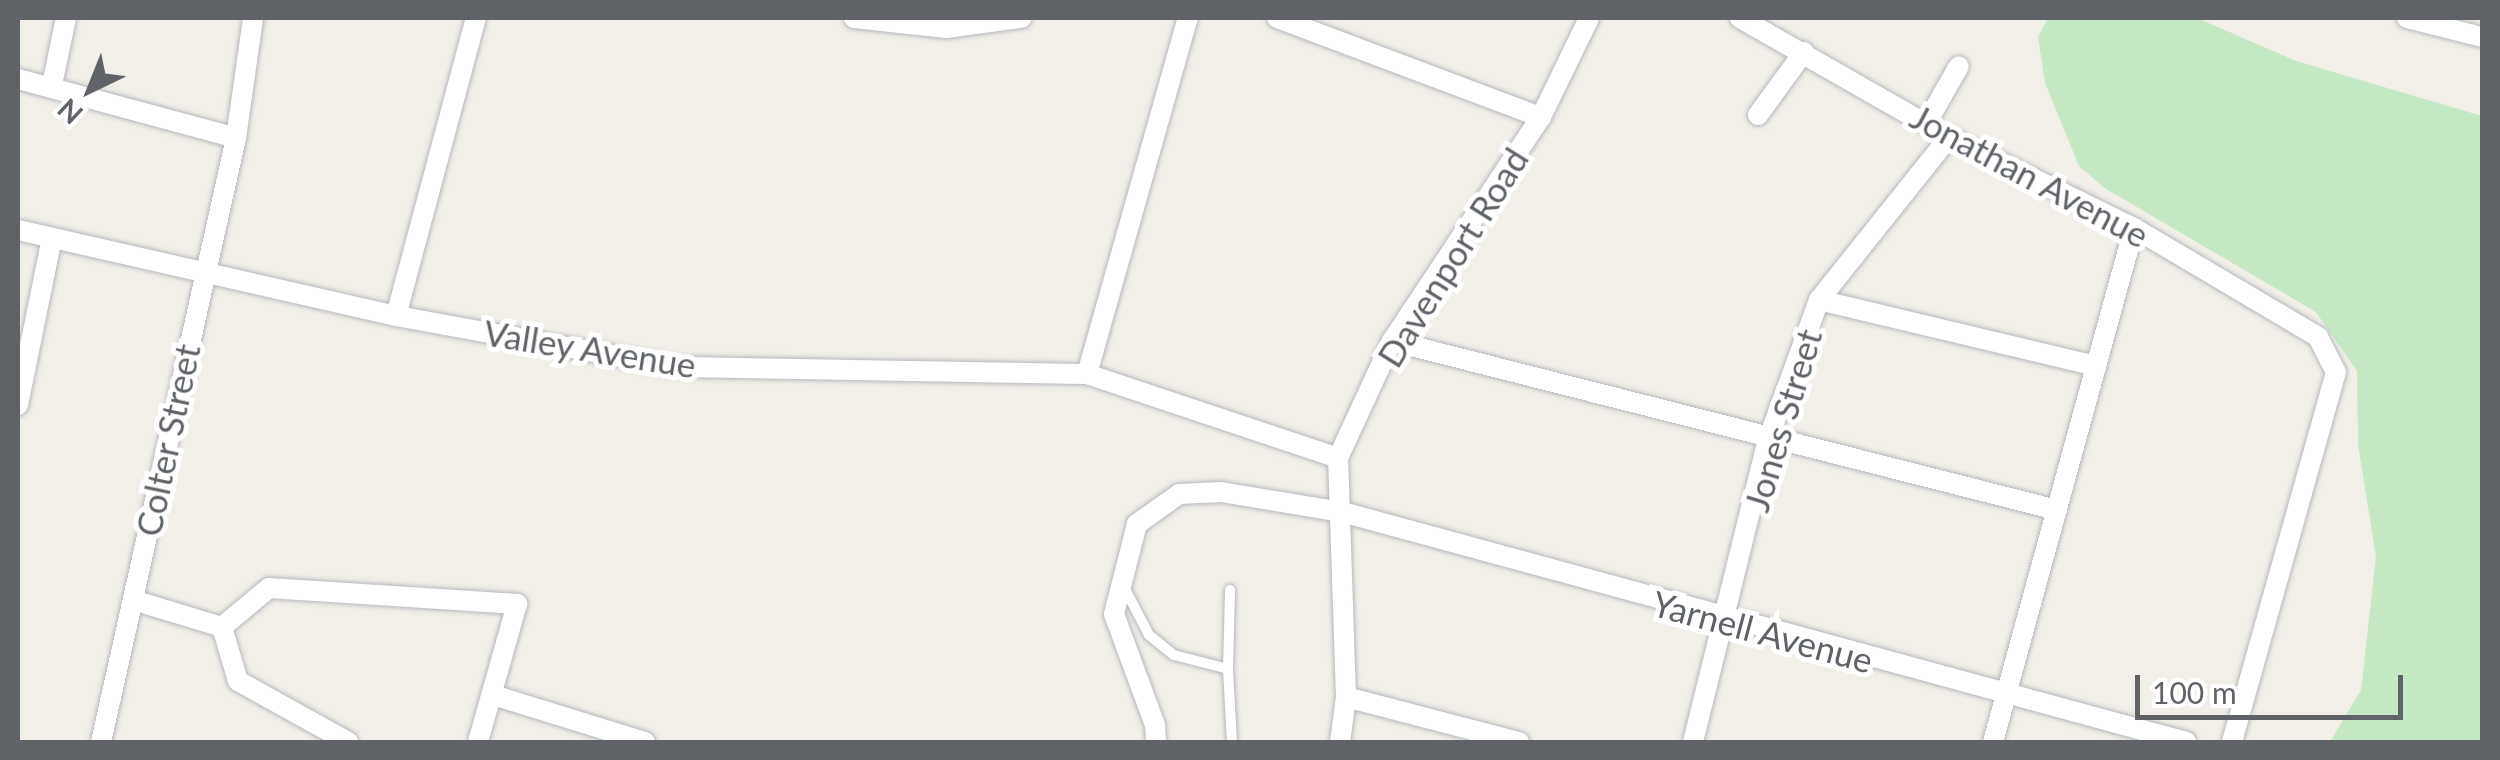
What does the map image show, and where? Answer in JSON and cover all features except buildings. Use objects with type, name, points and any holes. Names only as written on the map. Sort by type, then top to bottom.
[{"type":"street","points":[[52,85],[66,18]]},
{"type":"street","name":"Colter Street","points":[[101,742],[236,138],[253,18]]},
{"type":"street","points":[[396,316],[476,18]]},
{"type":"street","points":[[854,18],[946,28],[1021,18]]},
{"type":"street","points":[[1087,374],[1188,18]]},
{"type":"street","points":[[1277,18],[1541,116]]},
{"type":"street","name":"Davenport Road","points":[[1340,742],[1346,697],[1338,458],[1392,341],[1541,116],[1590,18]]},
{"type":"street","name":"Jonathan Avenue","points":[[1740,18],[1949,137],[2134,228],[2318,337],[2336,372],[2232,742]]},
{"type":"street","points":[[2406,18],[2482,37]]},
{"type":"street","points":[[1758,115],[1804,52]]},
{"type":"street","points":[[1927,122],[1959,66]]},
{"type":"street","points":[[18,79],[52,85],[236,138]]},
{"type":"street","name":"Jones Street","points":[[1694,742],[1728,622],[1768,440],[1819,300],[1949,137]]},
{"type":"street","points":[[1993,742],[2134,228]]},
{"type":"street","name":"Valley Avenue","points":[[18,230],[396,316],[678,366],[1087,374],[1338,458]]},
{"type":"street","points":[[18,405],[52,238]]},
{"type":"street","points":[[1819,300],[2096,366]]},
{"type":"street","points":[[1392,341],[1768,440],[2056,510]]},
{"type":"street","name":"Yarnell Avenue","points":[[1156,742],[1156,725],[1114,614],[1137,524],[1179,494],[1222,492],[1342,512],[1728,622],[2186,742]]},
{"type":"street","points":[[222,627],[269,588],[517,604],[478,742]]},
{"type":"street","points":[[134,600],[222,627]]},
{"type":"street","points":[[222,627],[238,681],[348,742]]},
{"type":"street","points":[[493,695],[645,742]]},
{"type":"street","points":[[1346,697],[1465,736],[1519,742]]},
{"type":"lane","points":[[1122,583],[1150,636],[1174,655],[1228,670]]},
{"type":"lane","points":[[1230,590],[1228,670],[1232,742]]},
{"type":"green space","points":[[2048,18],[2197,18],[2296,61],[2482,116],[2482,742],[2330,742],[2361,690],[2376,557],[2358,444],[2357,371],[2316,312],[2106,189],[2079,166],[2045,83],[2038,37]]}]
